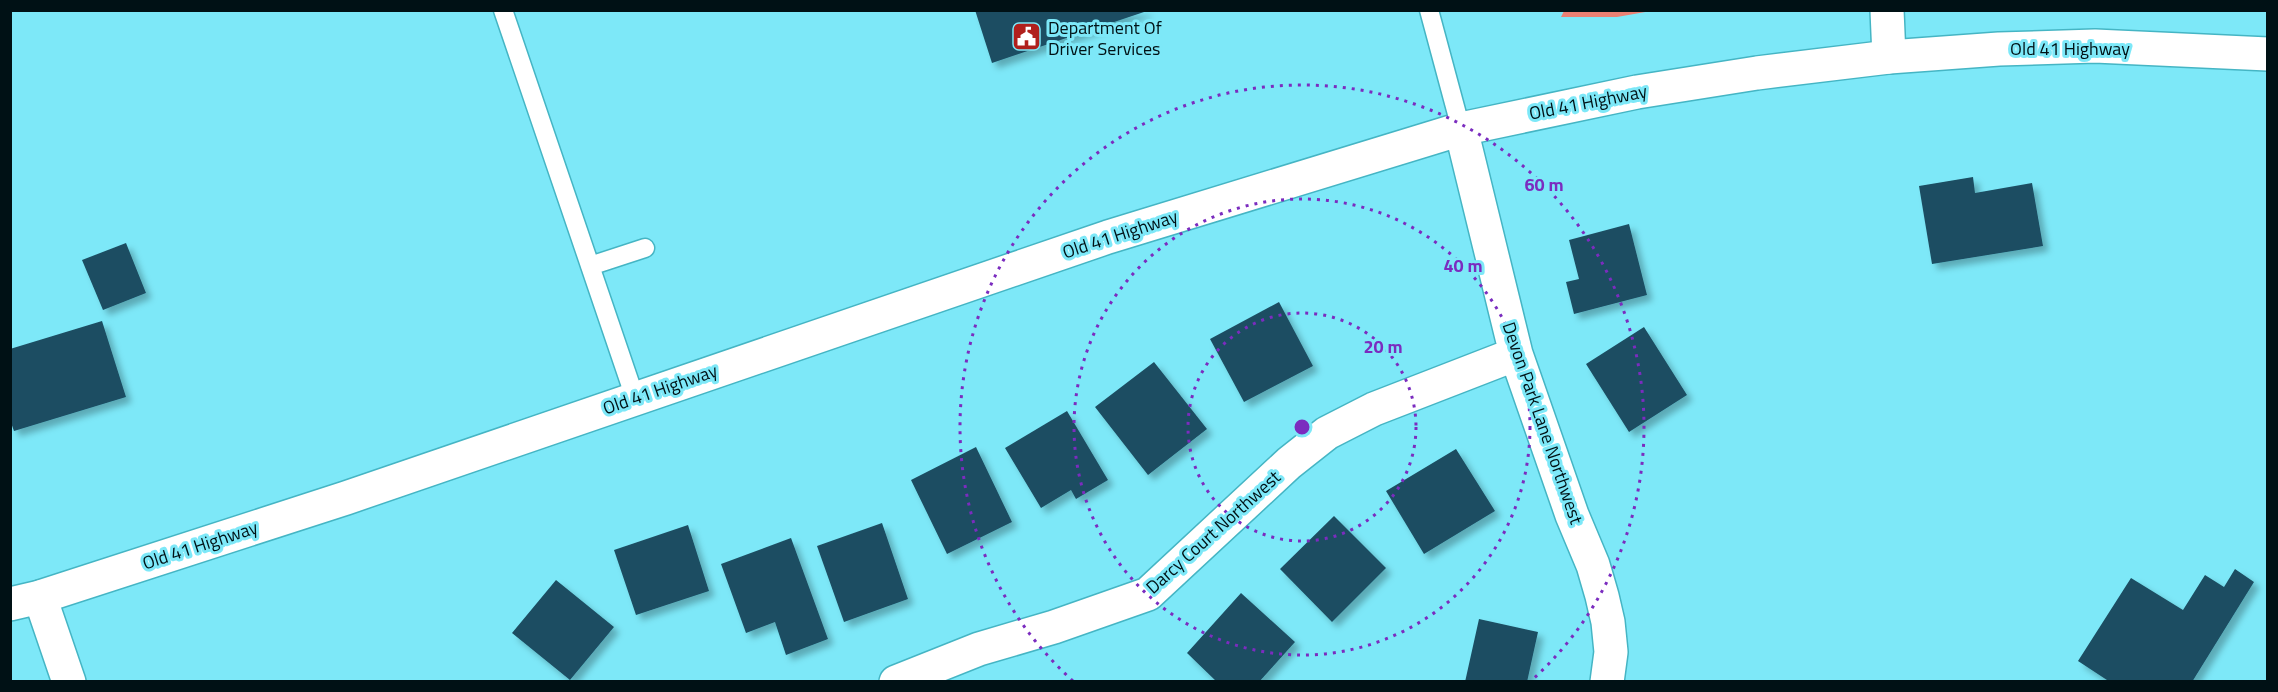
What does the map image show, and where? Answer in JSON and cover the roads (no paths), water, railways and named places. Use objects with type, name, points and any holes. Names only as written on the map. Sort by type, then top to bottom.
[{"type":"main road","points":[[1887,10],[1889,57]]},
{"type":"main road","name":"Old 41 Highway","points":[[25,600],[346,498],[1108,237],[1461,129],[1637,92],[1757,73],[1889,57],[1999,49],[2095,46],[2268,54]]},
{"type":"main road","name":"Devon Park Lane Northwest","points":[[1461,129],[1516,354],[1572,514],[1593,565],[1602,596],[1611,652],[1607,681]]},
{"type":"main road","name":"Darcy Court Northwest","points":[[896,681],[979,650],[1148,594],[1288,463],[1328,433],[1374,409],[1516,354]]},
{"type":"main road","points":[[25,600],[69,681]]},
{"type":"lane","points":[[1429,10],[1461,129]]},
{"type":"lane","points":[[509,14],[635,398]]},
{"type":"lane","points":[[590,266],[645,248]]},
{"type":"place","name":"Department Of Driver Services","points":[[1027,37]]}]
